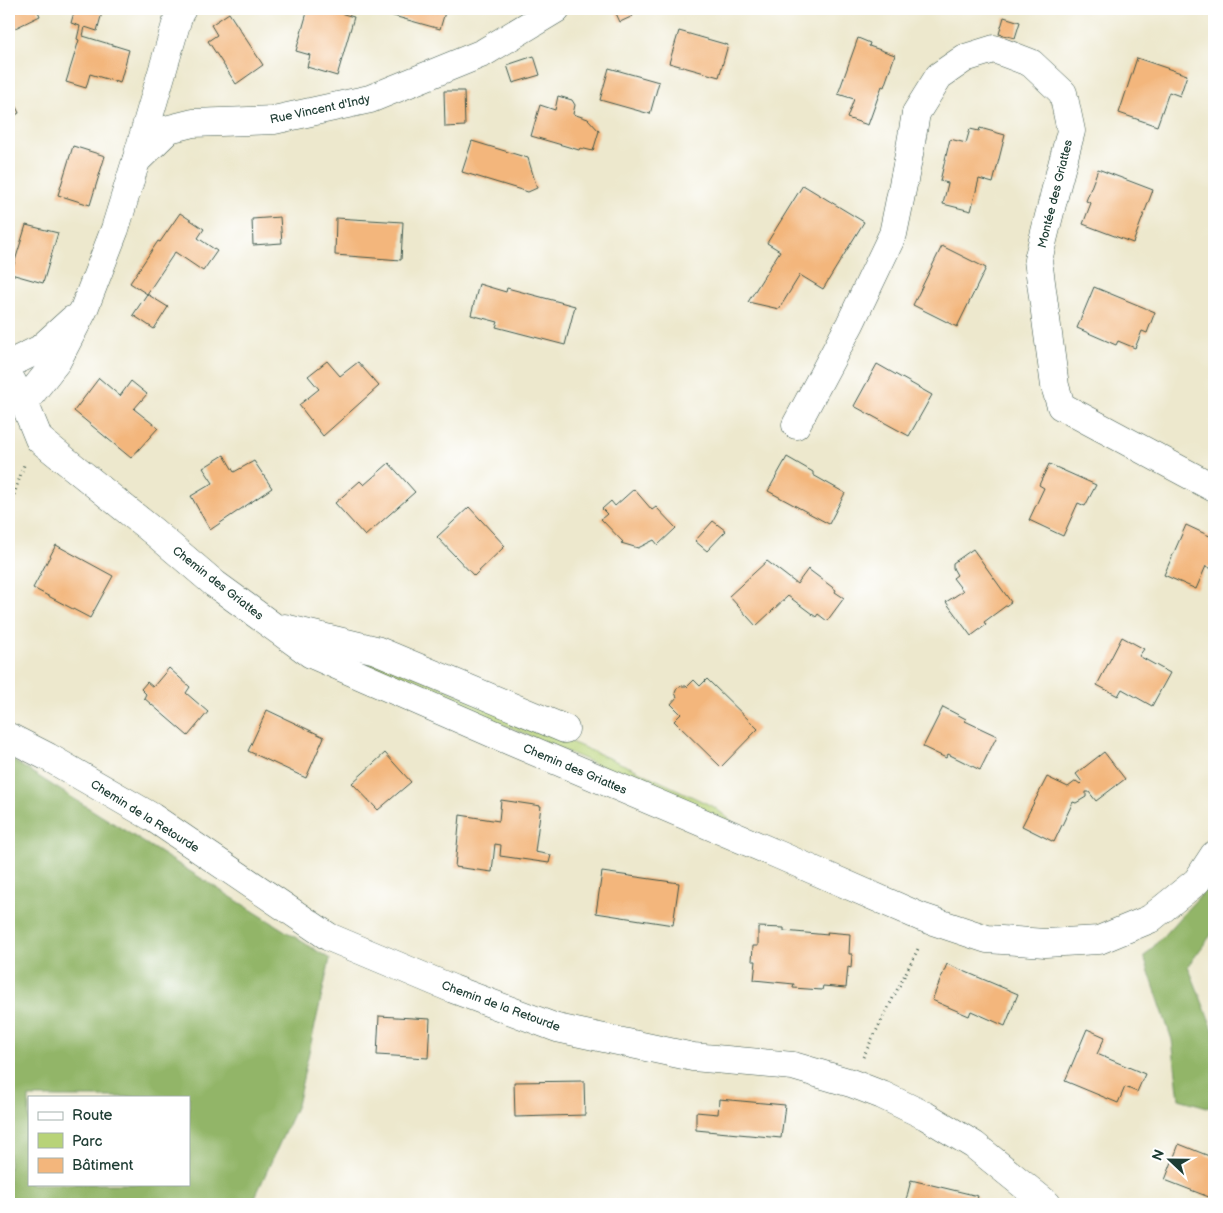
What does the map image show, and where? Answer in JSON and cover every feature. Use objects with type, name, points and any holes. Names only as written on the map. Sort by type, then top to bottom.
[{"type":"street","name":"Rue Vincent d'Indy","points":[[9,364],[40,349],[84,309],[136,161],[182,9]]},
{"type":"street","name":"Rue Vincent d'Indy","points":[[136,161],[170,129],[193,122],[274,120],[370,99],[483,52],[556,9]]},
{"type":"street","name":"Montée des Griattes","points":[[796,425],[850,324],[893,234],[916,113],[939,76],[965,58],[994,50],[1031,63],[1063,93],[1071,131],[1038,260],[1055,386],[1061,406],[1214,488]]},
{"type":"street","points":[[161,74],[173,104],[193,122]]},
{"type":"street","points":[[24,402],[57,361],[84,309]]},
{"type":"street","name":"Chemin des Griattes","points":[[9,376],[24,402],[39,439],[215,584],[311,654],[921,917],[987,939],[1045,943],[1099,940],[1150,919],[1197,881],[1214,855]]},
{"type":"street","points":[[271,624],[376,650],[566,729]]},
{"type":"street","name":"Chemin de la Retourde","points":[[9,737],[48,757],[152,817],[330,937],[453,989],[557,1028],[693,1058],[793,1066],[851,1083],[882,1095],[926,1116],[974,1145],[1047,1204]]},
{"type":"path","points":[[9,509],[28,453],[39,439]]},
{"type":"path","points":[[851,1083],[932,921]]},
{"type":"green space","points":[[318,645],[367,655],[634,769],[714,807],[735,824]]},
{"type":"green space","points":[[9,758],[330,959],[297,1105],[252,1204],[9,1204]]},
{"type":"green space","points":[[1214,880],[1214,931],[1188,966],[1214,1032],[1214,1109],[1179,1099],[1172,1040],[1144,957]]},
{"type":"building","points":[[9,9],[37,9],[40,16],[9,31]]},
{"type":"building","points":[[75,9],[103,9],[97,31],[85,27],[83,36],[129,50],[120,83],[90,74],[86,88],[66,82],[79,40],[77,39],[80,26],[71,23]]},
{"type":"building","points":[[308,9],[326,9],[354,17],[337,76],[307,67],[310,55],[296,51]]},
{"type":"building","points":[[392,9],[446,9],[440,29],[390,15]]},
{"type":"building","points":[[614,9],[630,9],[633,16],[620,22]]},
{"type":"building","points":[[229,13],[263,65],[236,84],[208,41],[217,35],[211,25]]},
{"type":"building","points":[[1004,17],[1020,22],[1015,38],[999,34]]},
{"type":"building","points":[[679,31],[728,45],[719,77],[669,63]]},
{"type":"building","points":[[858,38],[870,43],[869,46],[895,55],[868,125],[847,118],[854,99],[838,94]]},
{"type":"building","points":[[534,56],[540,75],[513,83],[507,65]]},
{"type":"building","points":[[1137,58],[1187,75],[1180,96],[1169,92],[1157,126],[1119,113]]},
{"type":"building","points":[[609,68],[659,82],[650,114],[600,100]]},
{"type":"building","points":[[444,91],[464,91],[465,126],[445,127]]},
{"type":"building","points":[[9,92],[19,113],[9,119]]},
{"type":"building","points":[[558,96],[572,100],[575,105],[573,114],[588,119],[599,131],[593,151],[580,148],[579,150],[531,136],[540,105],[555,110]]},
{"type":"building","points":[[980,128],[1005,135],[993,183],[979,179],[971,211],[943,204],[948,183],[940,181],[950,139],[966,143],[970,129],[979,131]]},
{"type":"building","points":[[472,141],[528,158],[537,188],[528,192],[462,172]]},
{"type":"building","points":[[73,146],[105,156],[90,205],[58,195]]},
{"type":"building","points":[[1098,169],[1153,190],[1133,243],[1083,224],[1091,203],[1086,201]]},
{"type":"building","points":[[803,185],[864,222],[823,289],[800,275],[779,309],[748,302],[780,251],[767,243]]},
{"type":"building","points":[[180,213],[204,229],[198,238],[217,251],[203,271],[175,252],[147,294],[130,283],[158,241],[160,242]]},
{"type":"building","points":[[280,217],[282,243],[253,245],[252,219]]},
{"type":"building","points":[[336,218],[403,222],[401,260],[335,255]]},
{"type":"building","points":[[26,225],[58,233],[43,283],[11,274]]},
{"type":"building","points":[[942,246],[986,268],[957,327],[913,305]]},
{"type":"building","points":[[479,284],[506,292],[507,288],[575,306],[565,345],[496,327],[498,322],[471,315]]},
{"type":"building","points":[[1094,287],[1155,312],[1147,333],[1142,331],[1135,348],[1118,341],[1116,345],[1077,328]]},
{"type":"building","points":[[147,294],[168,307],[154,329],[133,315]]},
{"type":"building","points":[[327,361],[340,376],[358,362],[379,386],[323,436],[299,405],[319,389],[308,376]]},
{"type":"building","points":[[877,364],[932,395],[909,436],[854,406]]},
{"type":"building","points":[[99,378],[120,396],[131,381],[147,394],[134,409],[158,428],[131,458],[74,411]]},
{"type":"building","points":[[224,455],[234,472],[254,461],[272,488],[210,530],[191,496],[213,483],[203,468]]},
{"type":"building","points":[[787,457],[813,472],[813,475],[845,493],[829,524],[768,491]]},
{"type":"building","points":[[389,463],[415,492],[365,536],[335,503],[360,481],[364,485]]},
{"type":"building","points":[[1049,464],[1096,485],[1085,506],[1078,503],[1063,536],[1029,520],[1044,488],[1039,485]]},
{"type":"building","points":[[634,489],[652,510],[656,507],[676,528],[658,545],[654,540],[638,548],[621,543],[623,542],[601,519],[607,514],[602,509],[611,501],[615,506]]},
{"type":"building","points":[[469,507],[505,546],[474,576],[437,537]]},
{"type":"building","points":[[713,521],[726,531],[707,551],[695,541]]},
{"type":"building","points":[[1186,525],[1214,538],[1214,570],[1206,566],[1196,589],[1164,575]]},
{"type":"building","points":[[56,545],[113,576],[90,618],[33,588]]},
{"type":"building","points":[[973,549],[1011,602],[984,622],[986,625],[971,636],[946,602],[963,591],[953,578],[957,575],[953,568],[953,563]]},
{"type":"building","points":[[767,561],[797,584],[808,569],[844,598],[827,621],[818,614],[816,617],[788,596],[756,626],[729,596]]},
{"type":"building","points":[[1122,637],[1144,649],[1139,656],[1170,673],[1152,706],[1122,689],[1118,696],[1097,685]]},
{"type":"building","points":[[169,668],[190,687],[186,693],[208,712],[188,736],[144,698],[146,694],[141,689],[147,682],[153,687]]},
{"type":"building","points":[[707,679],[758,729],[721,767],[674,721],[681,714],[671,704],[677,697],[675,693],[677,688],[687,687],[694,680],[700,686]]},
{"type":"building","points":[[943,707],[966,719],[965,721],[997,736],[980,770],[948,754],[946,758],[923,747]]},
{"type":"building","points":[[267,710],[324,737],[306,778],[248,751]]},
{"type":"building","points":[[1104,752],[1125,779],[1096,801],[1089,792],[1086,792],[1086,797],[1076,803],[1073,802],[1054,842],[1022,826],[1047,777],[1068,787],[1076,781],[1080,784],[1082,782],[1076,774]]},
{"type":"building","points":[[385,753],[411,782],[378,810],[352,783]]},
{"type":"building","points":[[501,800],[541,806],[535,852],[551,855],[549,863],[500,856],[501,845],[495,844],[492,872],[455,867],[460,815],[499,821]]},
{"type":"building","points":[[602,872],[679,883],[673,925],[596,913]]},
{"type":"building","points":[[758,927],[784,928],[784,931],[828,935],[827,932],[850,934],[849,954],[852,954],[851,968],[848,967],[846,988],[823,986],[822,990],[793,988],[794,984],[754,980],[756,961],[752,961],[753,946],[758,946]]},
{"type":"building","points":[[947,964],[1018,994],[1005,1026],[971,1011],[969,1016],[932,1000]]},
{"type":"building","points":[[379,1016],[430,1019],[428,1058],[377,1055]]},
{"type":"building","points":[[1087,1029],[1105,1037],[1097,1054],[1145,1074],[1137,1092],[1125,1087],[1118,1103],[1065,1081]]},
{"type":"building","points":[[584,1081],[585,1115],[515,1117],[514,1082]]},
{"type":"building","points":[[719,1099],[785,1105],[781,1138],[696,1130],[696,1112],[718,1114]]},
{"type":"building","points":[[1179,1144],[1214,1158],[1214,1199],[1165,1180]]},
{"type":"building","points":[[911,1180],[978,1196],[976,1204],[905,1204]]}]
